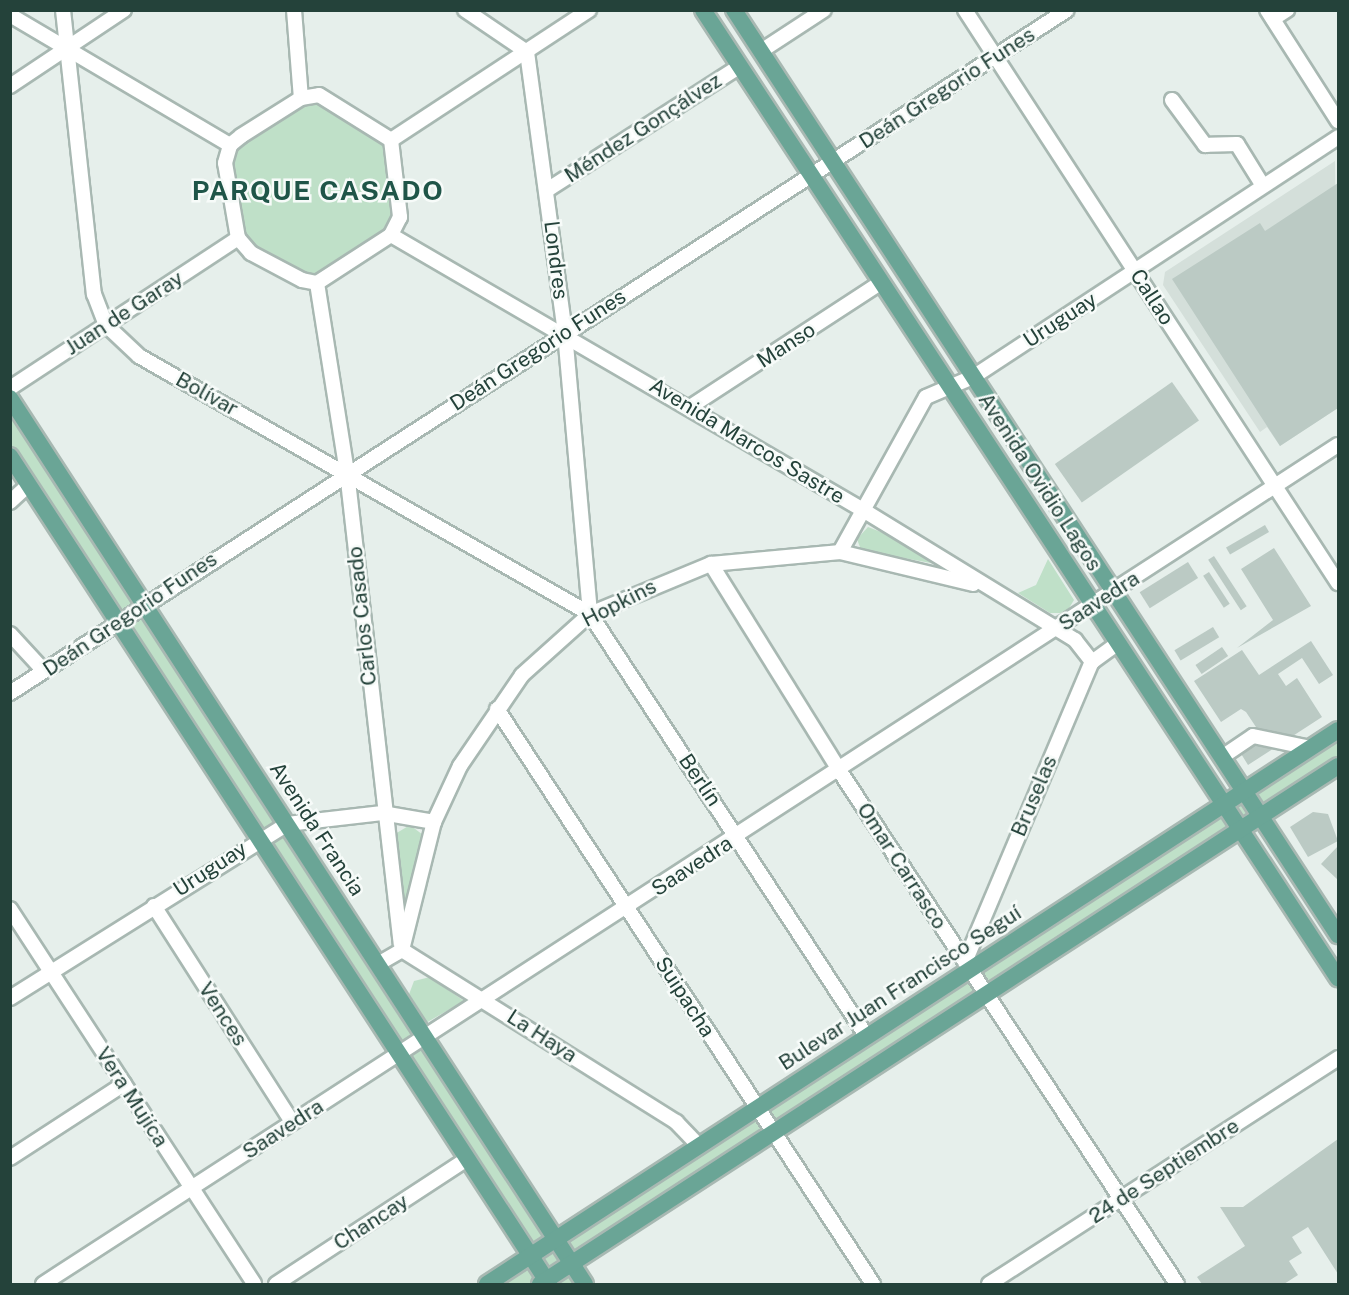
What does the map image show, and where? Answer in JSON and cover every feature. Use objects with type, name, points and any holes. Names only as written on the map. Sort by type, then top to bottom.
[{"type":"main road","name":"Avenida Ovidio Lagos","points":[[703,10],[1338,978]]},
{"type":"main road","name":"Avenida Ovidio Lagos","points":[[734,10],[1338,935]]},
{"type":"main road","name":"Avenida Francia","points":[[10,398],[585,1284]]},
{"type":"main road","points":[[10,456],[530,1256],[545,1283],[1338,766]]},
{"type":"main road","name":"Bulevar Juan Francisco Seguí","points":[[487,1284],[867,1037],[967,966],[1338,730]]},
{"type":"street","name":"Bolívar","points":[[63,10],[94,294],[106,325],[139,356],[347,472],[590,614]]},
{"type":"street","points":[[10,86],[124,10]]},
{"type":"street","points":[[294,10],[301,98]]},
{"type":"street","points":[[465,10],[527,52]]},
{"type":"street","points":[[391,140],[589,10]]},
{"type":"street","points":[[761,51],[824,10]]},
{"type":"street","name":"Callao","points":[[965,10],[1338,583]]},
{"type":"street","name":"Deán Gregorio Funes","points":[[10,693],[119,623],[144,603],[1067,10]]},
{"type":"street","points":[[1287,10],[1270,15],[1338,121]]},
{"type":"street","points":[[10,15],[230,145]]},
{"type":"street","name":"Londres","points":[[527,52],[548,190],[565,333],[590,614]]},
{"type":"street","name":"Méndez Gonçálvez","points":[[548,190],[740,66]]},
{"type":"street","points":[[319,95],[391,140],[400,218],[391,236],[317,283],[302,280],[251,253],[238,238],[225,163],[230,145],[301,98],[319,95]]},
{"type":"street","points":[[1172,100],[1205,145],[1237,144],[1263,186]]},
{"type":"street","name":"Uruguay","points":[[840,552],[926,397],[973,377],[1338,138]]},
{"type":"street","name":"Avenida Marcos Sastre","points":[[391,236],[565,333],[863,510],[1075,640],[1092,662]]},
{"type":"street","name":"Juan de Garay","points":[[10,388],[238,238]]},
{"type":"street","name":"Manso","points":[[690,407],[882,282]]},
{"type":"street","name":"Carlos Casado","points":[[317,283],[347,472],[382,813],[402,950]]},
{"type":"street","name":"Saavedra","points":[[44,1284],[292,1122],[398,1055],[426,1040],[1338,445]]},
{"type":"street","points":[[10,502],[29,484]]},
{"type":"street","name":"Hopkins","points":[[402,950],[435,822],[460,766],[522,675],[590,614],[711,564],[840,552],[937,572],[996,592]]},
{"type":"street","name":"Omar Carrasco","points":[[711,564],[839,771],[1177,1284]]},
{"type":"street","name":"Berlín","points":[[590,614],[738,836],[867,1037]]},
{"type":"street","points":[[10,634],[44,671]]},
{"type":"street","points":[[1092,662],[1119,643]]},
{"type":"street","name":"Bruselas","points":[[967,966],[1092,662]]},
{"type":"street","name":"Suipacha","points":[[497,709],[873,1284]]},
{"type":"street","points":[[1222,757],[1252,736],[1310,748]]},
{"type":"street","name":"Uruguay","points":[[10,998],[258,838],[287,824],[382,813],[435,822]]},
{"type":"street","name":"Vences","points":[[154,906],[292,1122]]},
{"type":"street","name":"Vera Mujíca","points":[[10,909],[254,1284]]},
{"type":"street","points":[[378,964],[402,950]]},
{"type":"street","name":"La Haya","points":[[402,950],[487,1000],[676,1122],[699,1146]]},
{"type":"street","name":"24 de Septiembre","points":[[989,1284],[1338,1058]]},
{"type":"street","points":[[10,1158],[124,1084]]},
{"type":"street","name":"Chancay","points":[[276,1284],[467,1159]]},
{"type":"shaded area","points":[[1335,161],[1338,408],[1280,446],[1267,427],[1260,432],[1163,285],[1165,272]]},
{"type":"green space","points":[[319,95],[391,140],[400,217],[391,235],[317,283],[238,238],[230,145]]},
{"type":"green space","points":[[10,398],[556,1239],[1338,730],[1338,766],[572,1264],[585,1284],[487,1284],[530,1257],[11,456]]},
{"type":"green space","points":[[868,527],[894,537],[936,564],[861,550],[857,539]]},
{"type":"green space","points":[[1048,559],[1074,600],[1066,613],[1050,613],[1018,593],[1036,585]]},
{"type":"green space","points":[[410,825],[423,835],[408,909],[403,908],[395,834]]},
{"type":"green space","points":[[430,977],[464,1001],[424,1024],[408,997],[414,981]]},
{"type":"building","points":[[1338,183],[1338,408],[1280,446],[1172,279],[1260,223],[1265,231]]},
{"type":"building","points":[[1172,382],[1199,421],[1082,503],[1055,464]]},
{"type":"building","points":[[1265,525],[1269,532],[1230,554],[1226,548]]},
{"type":"building","points":[[1274,548],[1311,606],[1237,648],[1273,620],[1241,569]]},
{"type":"building","points":[[1214,556],[1247,606],[1241,610],[1208,560]]},
{"type":"building","points":[[1188,562],[1198,578],[1150,608],[1140,592]]},
{"type":"building","points":[[1209,572],[1230,604],[1224,608],[1203,576]]},
{"type":"building","points":[[1213,627],[1219,637],[1181,660],[1174,650]]},
{"type":"building","points":[[1311,641],[1333,675],[1319,684],[1302,658],[1278,674],[1286,686],[1297,678],[1322,717],[1248,765],[1235,744],[1258,730],[1246,712],[1241,709],[1221,722],[1194,681],[1242,650],[1259,675]]},
{"type":"building","points":[[1222,647],[1228,656],[1202,674],[1195,665]]},
{"type":"building","points":[[1313,812],[1328,814],[1338,841],[1308,857],[1290,827]]},
{"type":"building","points":[[1338,846],[1338,880],[1321,864]]},
{"type":"building","points":[[1338,1139],[1338,1274],[1308,1227],[1292,1237],[1302,1253],[1289,1261],[1298,1275],[1284,1284],[1202,1284],[1197,1277],[1245,1246],[1220,1207],[1243,1207]]},
{"type":"district","name":"PARQUE CASADO","points":[[318,191]]}]
